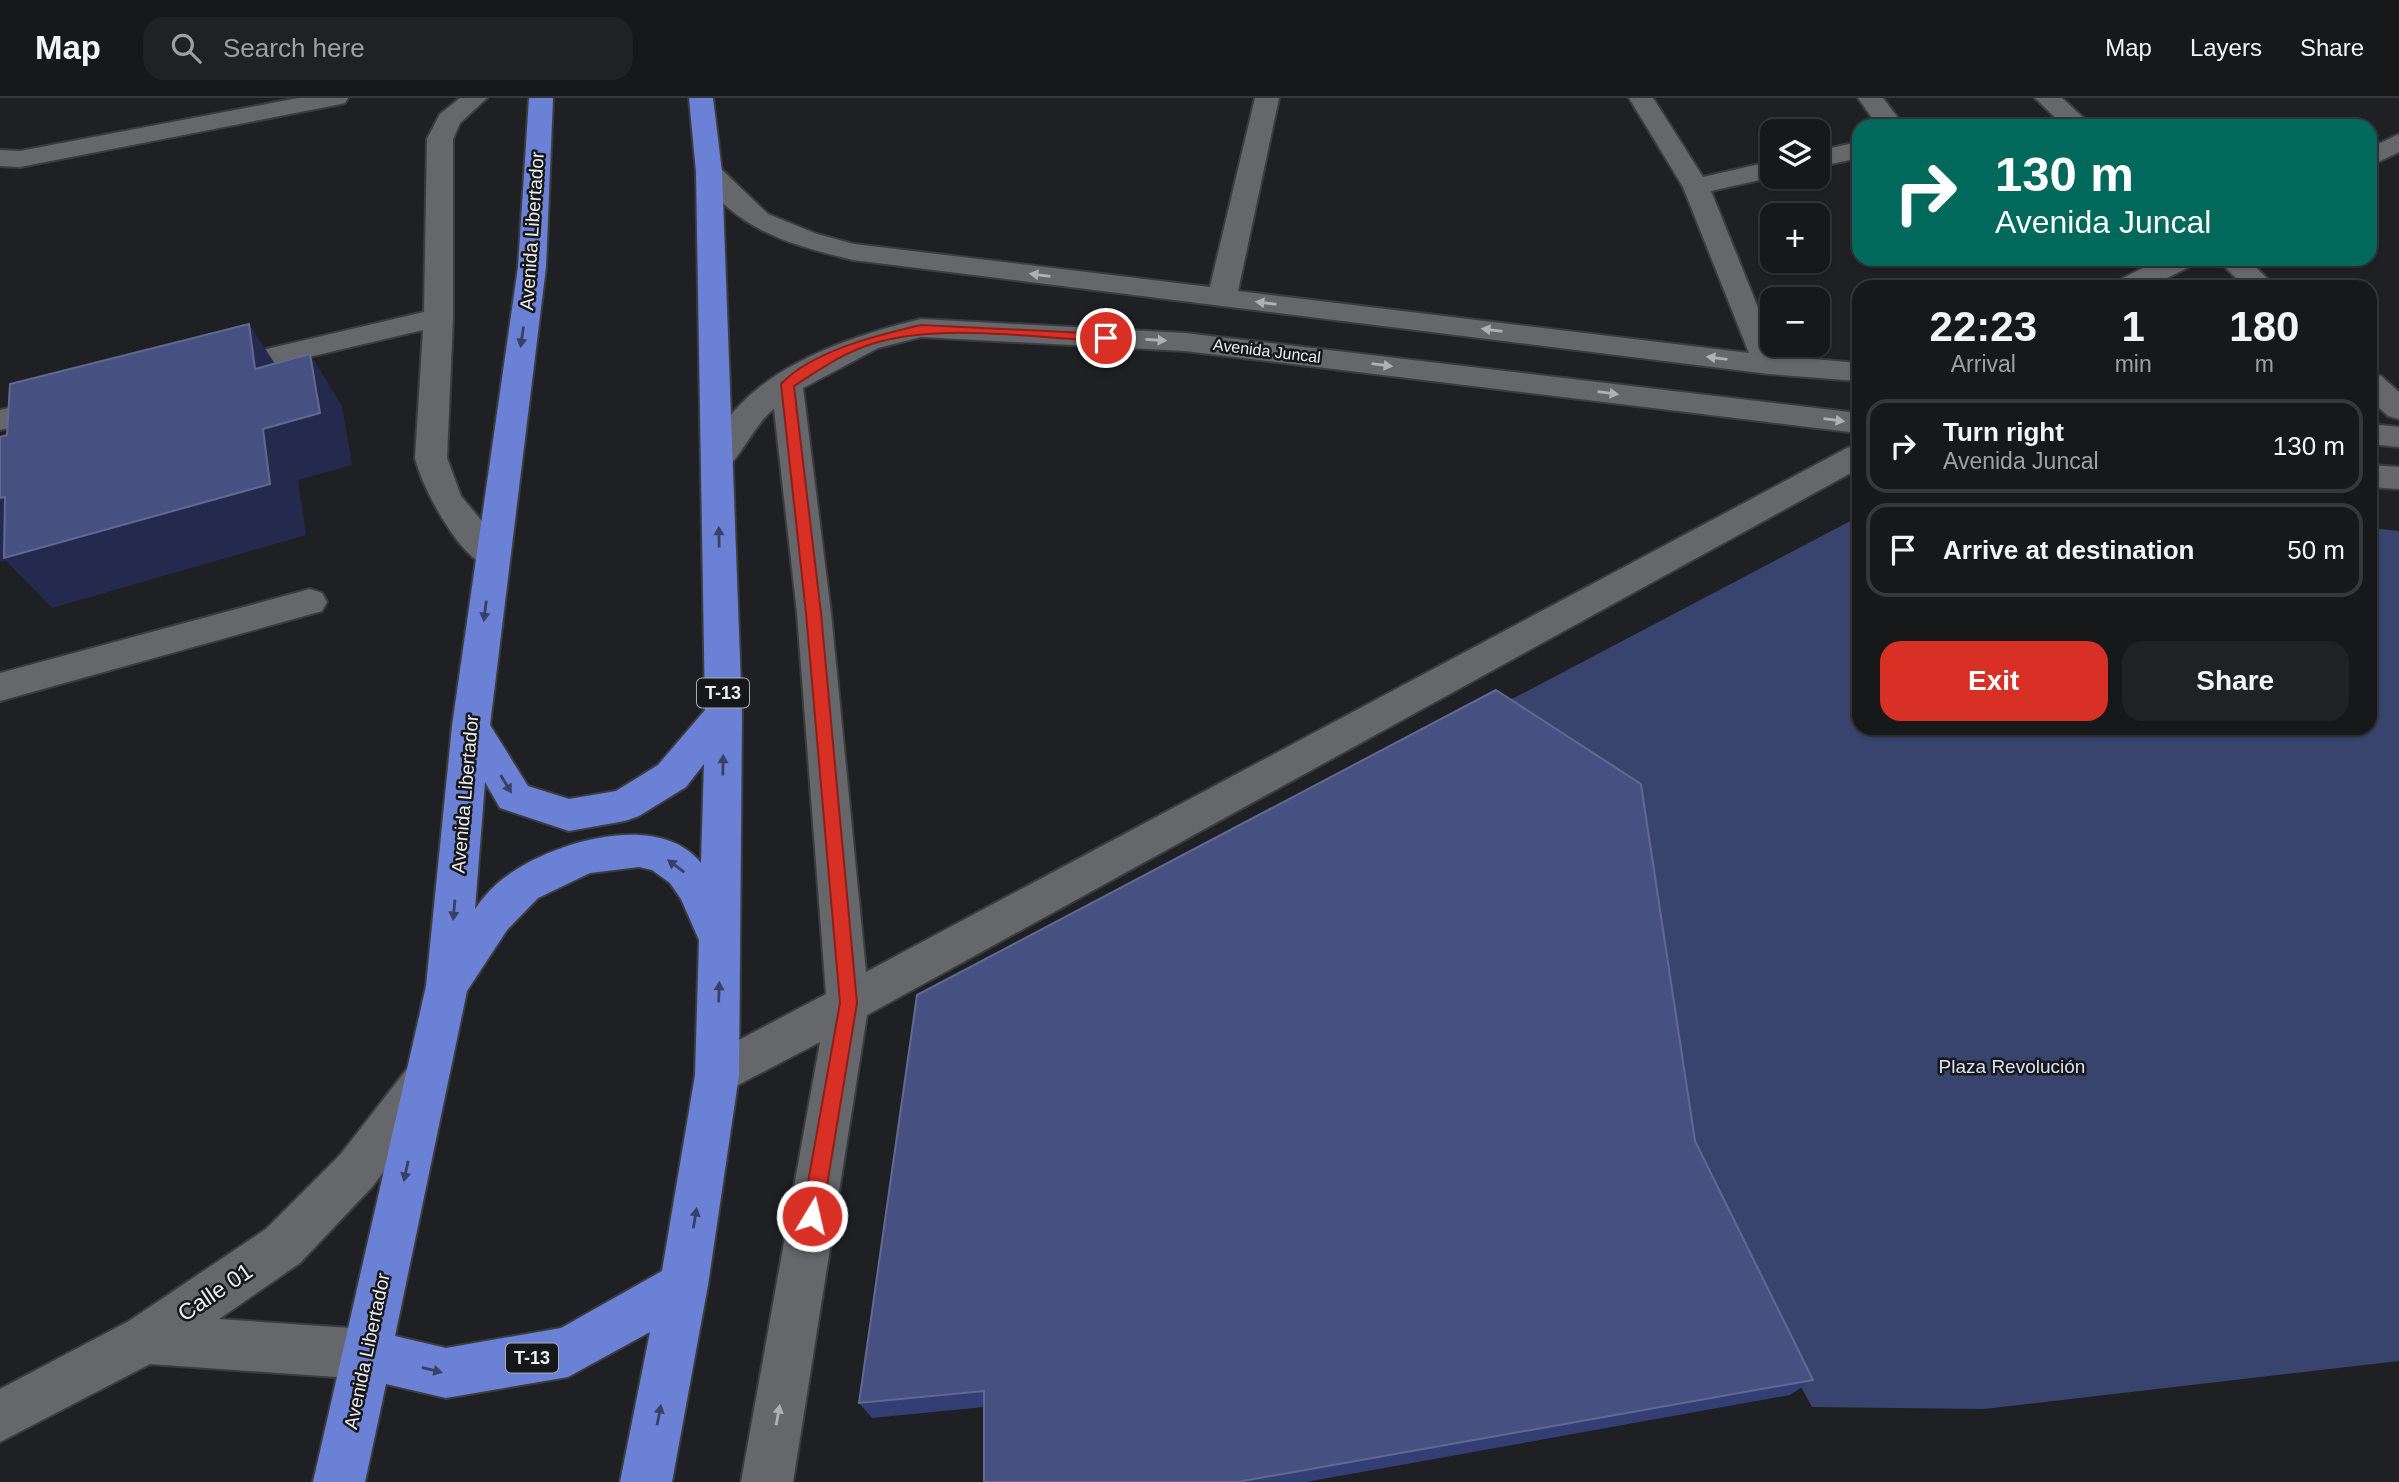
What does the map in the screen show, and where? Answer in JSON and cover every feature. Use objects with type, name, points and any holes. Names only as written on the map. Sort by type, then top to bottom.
[{"type":"highway","name":"Avenida Libertador","points":[[339,1482],[447,986],[471,726],[532,267],[541,98]]},
{"type":"highway","name":"T-13","points":[[646,1482],[684,1285],[717,1075],[724,715],[709,172],[704,99]]},
{"type":"highway","name":"T-13","points":[[471,726],[514,797],[569,815],[625,805],[672,776],[724,715]]},
{"type":"highway","name":"T-13","points":[[447,986],[477,937],[511,896],[544,874],[582,858],[621,851],[654,855],[676,862],[691,879],[721,945]]},
{"type":"highway","name":"T-13","points":[[365,1354],[446,1373],[568,1352],[684,1285]]},
{"type":"street","points":[[197,98],[232,118]]},
{"type":"street","points":[[0,158],[20,159],[336,98]]},
{"type":"street","points":[[475,98],[449,119],[440,139],[438,318],[430,458],[435,478],[447,505],[492,555]]},
{"type":"street","points":[[1222,297],[1267,98]]},
{"type":"street","points":[[1641,98],[1696,187],[1769,365]]},
{"type":"street","points":[[1870,98],[1886,119]]},
{"type":"street","points":[[2047,98],[2071,119]]},
{"type":"street","points":[[2377,154],[2399,142]]},
{"type":"street","points":[[1830,156],[1852,151]]},
{"type":"street","points":[[709,172],[758,220],[807,240],[841,249],[1769,365],[1852,372]]},
{"type":"street","points":[[1696,187],[1760,172]]},
{"type":"street","points":[[2141,280],[2169,266]]},
{"type":"street","points":[[2239,266],[2254,280]]},
{"type":"street","points":[[198,374],[438,318]]},
{"type":"street","name":"Avenida Juncal","points":[[717,458],[750,412],[788,384],[827,360],[868,341],[921,328],[1185,342],[1852,422]]},
{"type":"street","points":[[767,1482],[848,1003],[814,613],[788,384]]},
{"type":"street","points":[[2377,389],[2399,409]]},
{"type":"street","points":[[0,420],[93,399]]},
{"type":"street","points":[[2377,435],[2399,437]]},
{"type":"street","points":[[717,1075],[1852,459]]},
{"type":"street","points":[[2377,476],[2399,478]]},
{"type":"street","points":[[0,687],[310,602]]},
{"type":"street","name":"Calle 01","points":[[147,1339],[283,1246],[356,1171],[426,1080]]},
{"type":"street","points":[[0,1416],[147,1339]]},
{"type":"street","name":"Calle 01","points":[[147,1339],[365,1354]]},
{"type":"green space","name":"Plaza Revolución","points":[[1852,520],[1852,735],[2377,735],[2377,529],[2399,531],[2399,1361],[1984,1409],[1812,1407],[1679,1163],[1491,710]]},
{"type":"building","points":[[249,324],[255,369],[310,354],[320,413],[263,429],[270,484],[4,558],[5,497],[0,498],[0,437],[7,435],[10,384]]},
{"type":"building","points":[[1496,690],[1641,784],[1695,1141],[1813,1380],[1237,1482],[984,1482],[984,1391],[859,1403],[917,995]]},
{"type":"route","points":[[812,1216],[848,1003],[814,613],[788,384],[827,360],[868,341],[921,328],[1106,338]]}]
